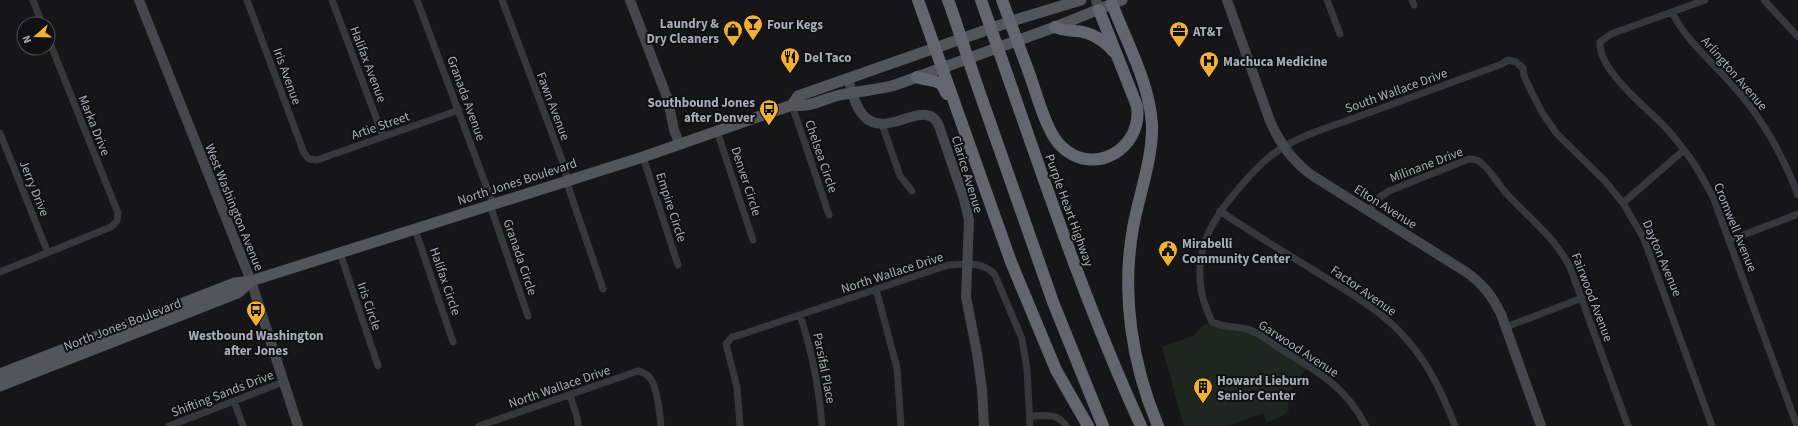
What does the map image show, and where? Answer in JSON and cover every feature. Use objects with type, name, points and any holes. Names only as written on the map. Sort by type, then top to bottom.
[{"type":"highway","points":[[918,0],[997,227],[1056,370],[1088,426]]},
{"type":"highway","name":"Purple Heart Highway","points":[[981,0],[1070,255],[1140,426]]},
{"type":"highway","points":[[1002,0],[1051,132],[1058,144],[1068,153],[1086,159],[1100,159],[1113,155],[1123,148],[1131,139],[1137,124],[1138,114],[1136,101],[1097,5]]},
{"type":"highway","points":[[1115,1],[1143,80],[1150,111],[1151,144],[1132,234],[1128,266],[1128,292],[1130,326],[1137,361],[1146,396],[1158,426]]},
{"type":"highway","points":[[950,5],[1051,296],[1103,426]]},
{"type":"highway","points":[[1055,28],[1064,31],[1078,31],[1093,35],[1108,46],[1119,57]]},
{"type":"highway","points":[[917,77],[925,81],[937,81],[952,98]]},
{"type":"main road","name":"North Jones Boulevard","points":[[792,105],[798,96],[975,33],[1081,0]]},
{"type":"main road","name":"North Jones Boulevard","points":[[0,374],[235,283],[251,281],[643,157],[792,105],[802,107],[853,92],[883,88],[1055,28],[1097,5],[1115,1]]},
{"type":"main road","name":"North Jones Boulevard","points":[[0,386],[238,293],[251,281]]},
{"type":"street","points":[[33,0],[39,16]]},
{"type":"street","name":"West Washington Avenue","points":[[139,0],[251,281],[298,426]]},
{"type":"street","name":"Iris Avenue","points":[[247,0],[304,153],[309,158]]},
{"type":"street","name":"Halifax Avenue","points":[[332,0],[383,136]]},
{"type":"street","name":"Granada Avenue","points":[[417,0],[459,110],[492,205]]},
{"type":"street","name":"Fawn Avenue","points":[[502,0],[565,168],[567,180],[603,289]]},
{"type":"street","points":[[630,0],[668,100],[674,130],[679,144]]},
{"type":"street","name":"Elton Avenue","points":[[1227,0],[1270,121],[1284,147],[1303,169],[1477,280],[1492,298],[1506,328],[1541,426]]},
{"type":"street","points":[[1327,0],[1340,34]]},
{"type":"street","points":[[1672,12],[1705,0]]},
{"type":"street","points":[[1764,0],[1798,37]]},
{"type":"street","name":"Cromwell Avenue","points":[[1672,12],[1611,34],[1600,42],[1600,50],[1616,77],[1665,127],[1684,150],[1700,173],[1713,197],[1797,426]]},
{"type":"street","name":"Arlington Avenue","points":[[1672,12],[1682,30],[1691,41],[1729,80],[1763,123],[1785,163],[1798,194]]},
{"type":"street","name":"Marka Drive","points":[[48,253],[111,227],[117,221],[118,213],[55,56]]},
{"type":"street","name":"South Wallace Drive","points":[[1224,327],[1212,322],[1202,296],[1200,283],[1200,263],[1203,245],[1213,222],[1220,211],[1255,169],[1284,147],[1327,128],[1502,64],[1508,60],[1516,62]]},
{"type":"street","name":"Dayton Avenue","points":[[1516,62],[1523,68],[1532,93],[1543,114],[1557,134],[1604,180],[1623,203],[1644,239],[1653,260],[1712,426]]},
{"type":"street","points":[[848,79],[858,107],[864,116],[872,122],[882,124],[900,176],[912,191]]},
{"type":"street","name":"Chelsea Circle","points":[[792,105],[829,215]]},
{"type":"street","name":"Artie Street","points":[[309,158],[317,160],[459,110]]},
{"type":"street","name":"Clarice Avenue","points":[[882,124],[896,122],[923,114],[932,116],[937,122],[968,213],[970,226],[966,297],[978,360],[984,426]]},
{"type":"street","name":"Denver Circle","points":[[717,130],[753,240]]},
{"type":"street","name":"Jerry Drive","points":[[0,133],[48,253]]},
{"type":"street","points":[[1623,203],[1684,150]]},
{"type":"street","name":"Empire Circle","points":[[643,157],[678,265]]},
{"type":"street","name":"Milinane Drive","points":[[1370,211],[1380,196],[1398,187],[1468,159],[1476,159]]},
{"type":"street","name":"Fairwood Avenue","points":[[1476,159],[1553,240],[1570,267],[1628,426]]},
{"type":"street","name":"Granada Circle","points":[[492,205],[528,316]]},
{"type":"street","name":"Factor Avenue","points":[[1220,211],[1359,298],[1386,318],[1408,341],[1427,366],[1443,395],[1455,426]]},
{"type":"street","points":[[1730,240],[1798,214]]},
{"type":"street","name":"Halifax Circle","points":[[415,229],[453,342]]},
{"type":"street","points":[[0,272],[48,253]]},
{"type":"street","name":"Iris Circle","points":[[340,253],[378,366]]},
{"type":"street","name":"North Wallace Drive","points":[[740,426],[737,387],[726,344],[732,337],[948,265],[968,264],[984,266],[990,269],[995,275],[1021,333],[1027,369],[1030,426]]},
{"type":"street","points":[[876,290],[897,368],[901,426]]},
{"type":"street","points":[[1506,328],[1582,298]]},
{"type":"street","name":"Parsifal Place","points":[[800,315],[811,347],[820,394],[822,426]]},
{"type":"street","name":"Garwood Avenue","points":[[1224,327],[1248,330],[1320,373],[1338,387],[1351,402],[1366,426]]},
{"type":"street","name":"North Wallace Drive","points":[[479,426],[493,424],[638,371],[646,373],[654,385],[661,426]]},
{"type":"street","name":"Shifting Sands Drive","points":[[169,426],[283,382]]},
{"type":"street","points":[[570,395],[577,417],[578,426]]},
{"type":"street","points":[[234,401],[242,426]]},
{"type":"street","points":[[1030,416],[1053,415],[1062,420],[1066,426]]},
{"type":"shaded area","points":[[1212,322],[1249,329],[1308,366],[1290,393],[1288,405],[1289,411],[1284,415],[1267,422],[1263,413],[1228,426],[1184,426],[1162,347],[1193,336],[1202,326]]},
{"type":"place","name":"Four Kegs","points":[[753,41]]},
{"type":"place","name":"Laundry & Dry Cleaners","points":[[733,47]]},
{"type":"place","name":"AT&T","points":[[1179,48]]},
{"type":"place","name":"Del Taco","points":[[790,74]]},
{"type":"place","name":"Machuca Medicine","points":[[1209,78]]},
{"type":"place","name":"Southbound Jones after Denver","points":[[769,126]]},
{"type":"place","name":"Mirabelli Community Center","points":[[1168,267]]},
{"type":"place","name":"Westbound Washington after Jones","points":[[256,327]]},
{"type":"place","name":"Howard Lieburn Senior Center","points":[[1203,404]]}]
